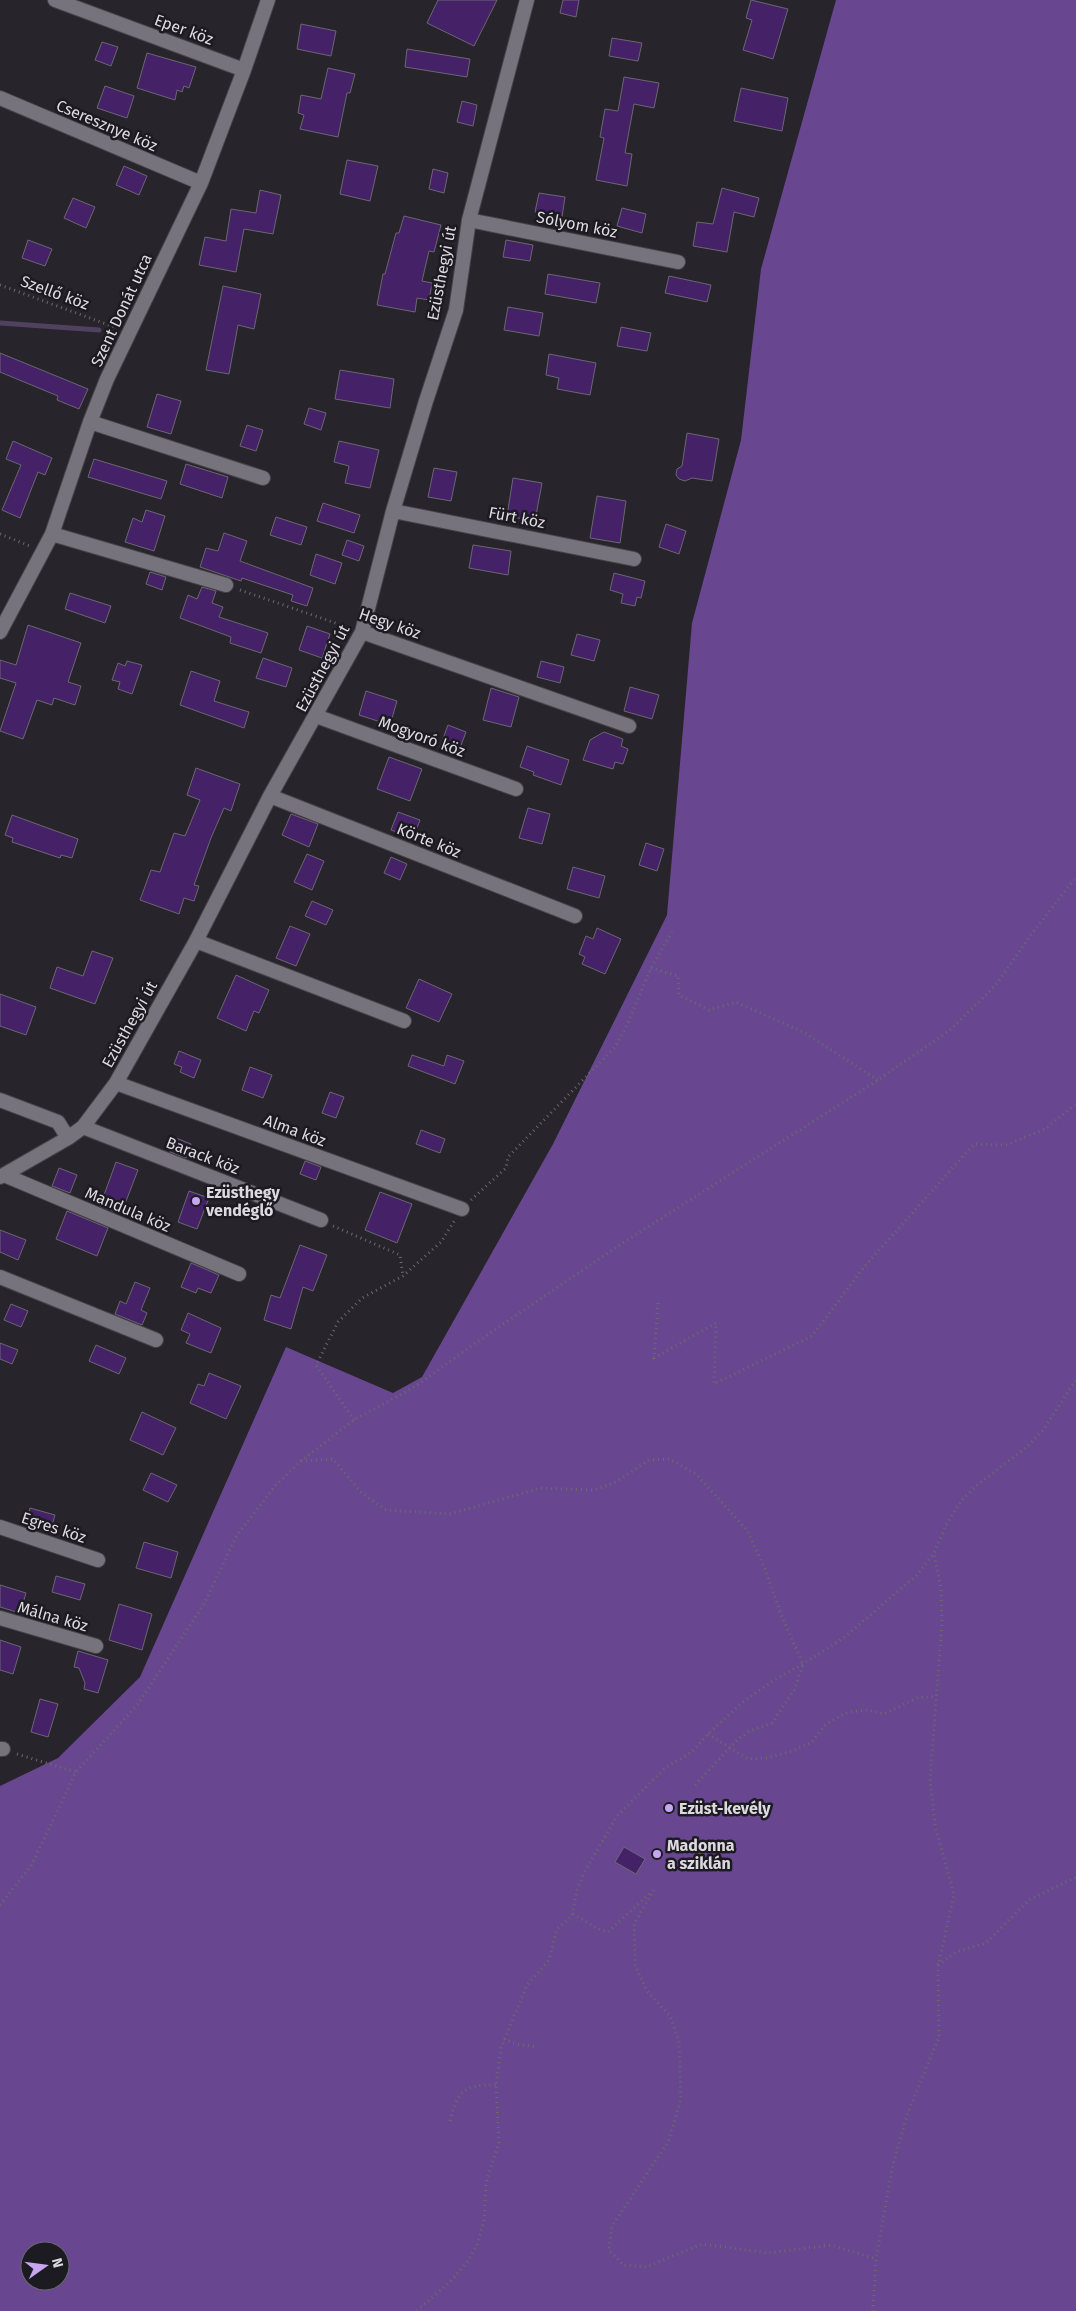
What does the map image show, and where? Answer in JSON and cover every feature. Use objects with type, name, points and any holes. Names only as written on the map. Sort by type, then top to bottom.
[{"type":"street","name":"Eper köz","points":[[55,0],[244,70]]},
{"type":"street","name":"Szent Donát utca","points":[[0,632],[52,534],[64,504],[90,422],[129,333],[201,183],[244,70],[268,0]]},
{"type":"street","name":"Ezüsthegyi út","points":[[2,1176],[68,1138],[83,1127],[116,1083],[196,941],[270,796],[362,632],[393,511],[456,310],[469,220],[527,0]]},
{"type":"street","name":"Cseresznye köz","points":[[0,98],[201,183]]},
{"type":"street","name":"Sólyom köz","points":[[469,220],[678,262]]},
{"type":"street","points":[[90,422],[263,478]]},
{"type":"street","name":"Fürt köz","points":[[393,511],[634,558]]},
{"type":"street","points":[[52,534],[226,585]]},
{"type":"street","name":"Hegy köz","points":[[362,632],[629,726]]},
{"type":"street","name":"Mogyoró köz","points":[[316,716],[516,789]]},
{"type":"street","name":"Körte köz","points":[[270,796],[575,916]]},
{"type":"street","points":[[196,941],[404,1021]]},
{"type":"street","name":"Alma köz","points":[[116,1083],[462,1209]]},
{"type":"street","points":[[0,1100],[58,1122],[68,1138]]},
{"type":"street","name":"Barack köz","points":[[83,1127],[321,1220]]},
{"type":"street","name":"Mandula köz","points":[[2,1176],[239,1274]]},
{"type":"street","points":[[0,1277],[156,1340]]},
{"type":"street","name":"Egres köz","points":[[0,1527],[98,1560]]},
{"type":"street","name":"Málna köz","points":[[0,1618],[96,1646]]},
{"type":"path","name":"Szellő köz","points":[[0,285],[129,333]]},
{"type":"path","points":[[0,534],[42,551]]},
{"type":"path","name":"Hegy köz","points":[[226,585],[362,632]]},
{"type":"path","points":[[0,1905],[31,1866],[76,1772],[138,1704],[204,1604],[237,1535],[276,1485],[301,1461],[354,1420],[416,1386],[621,1244],[878,1080],[950,1030],[995,986],[1030,936],[1076,877]]},
{"type":"path","points":[[354,1420],[316,1364],[338,1322],[362,1298],[403,1276],[441,1242],[462,1209],[506,1168],[508,1157],[615,1047],[627,1025],[651,968],[672,932]]},
{"type":"path","points":[[651,968],[678,976],[679,995],[709,1010],[736,1002],[805,1033],[878,1080]]},
{"type":"path","points":[[658,1303],[654,1358],[716,1323],[714,1384],[812,1336],[864,1267],[974,1144],[1006,1145],[1045,1129],[1076,1104]]},
{"type":"path","points":[[321,1220],[400,1255],[403,1276]]},
{"type":"path","points":[[417,2311],[453,2279],[468,2262],[481,2233],[485,2211],[486,2183],[499,2142],[496,2085],[499,2052],[527,1985],[544,1967],[552,1953],[557,1929],[573,1914],[577,1890],[584,1873],[618,1816],[665,1768],[685,1758],[744,1701],[857,1628],[916,1576],[934,1554],[947,1523],[961,1501],[976,1486],[1028,1446],[1043,1430],[1076,1380]]},
{"type":"path","points":[[301,1461],[333,1459],[360,1492],[386,1510],[450,1514],[541,1488],[594,1490],[614,1483],[649,1460],[670,1459],[697,1475],[747,1530],[765,1569],[782,1617],[803,1664],[794,1690],[772,1723],[750,1731],[738,1739],[695,1786]]},
{"type":"path","points":[[873,2311],[876,2259],[893,2164],[908,2112],[939,2036],[938,1966],[954,1895],[935,1825],[930,1779],[942,1622],[941,1589],[934,1554]]},
{"type":"path","points":[[708,1734],[748,1759],[767,1758],[811,1743],[826,1724],[848,1712],[867,1710],[884,1714],[917,1698],[937,1696]]},
{"type":"path","points":[[1,1749],[76,1772]]},
{"type":"path","points":[[938,1966],[956,1952],[986,1943],[1029,1900],[1076,1877]]},
{"type":"path","points":[[573,1914],[600,1930],[608,1932],[654,1890],[634,1924],[635,1964],[647,1991],[670,2016],[679,2042],[681,2099],[668,2142],[612,2226],[609,2250],[622,2265],[646,2267],[702,2244],[768,2253],[831,2245],[876,2259]]},
{"type":"path","points":[[504,2039],[516,2044],[537,2047]]},
{"type":"path","points":[[450,2121],[458,2095],[466,2088],[476,2085],[496,2085]]},
{"type":"shaded area","points":[[836,0],[1076,0],[1076,2311],[0,2311],[0,1786],[58,1758],[140,1677],[286,1347],[393,1393],[422,1377],[553,1144],[667,915],[692,623],[741,440],[761,269]]},
{"type":"building","points":[[438,0],[497,0],[474,46],[427,23]]},
{"type":"building","points":[[563,0],[579,0],[576,17],[560,13]]},
{"type":"building","points":[[751,0],[788,9],[773,59],[743,50],[752,20],[746,18]]},
{"type":"building","points":[[301,24],[336,31],[331,56],[297,49]]},
{"type":"building","points":[[612,38],[642,43],[638,61],[609,56]]},
{"type":"building","points":[[102,42],[118,47],[111,66],[95,60]]},
{"type":"building","points":[[407,49],[470,59],[467,77],[405,67]]},
{"type":"building","points":[[147,53],[196,67],[189,88],[184,86],[182,92],[177,90],[175,100],[137,88]]},
{"type":"building","points":[[328,68],[355,74],[350,93],[347,93],[338,137],[300,129],[304,115],[298,113],[301,95],[321,99]]},
{"type":"building","points":[[624,77],[659,83],[654,108],[634,104],[625,153],[632,154],[627,186],[596,180],[604,138],[600,137],[605,109],[618,111]]},
{"type":"building","points":[[105,86],[134,96],[127,118],[97,108]]},
{"type":"building","points":[[741,88],[788,98],[782,131],[734,121]]},
{"type":"building","points":[[462,101],[477,105],[473,126],[457,122]]},
{"type":"building","points":[[347,160],[378,166],[370,201],[340,194]]},
{"type":"building","points":[[124,166],[147,176],[139,195],[116,185]]},
{"type":"building","points":[[433,169],[448,173],[444,193],[429,189]]},
{"type":"building","points":[[722,188],[759,198],[754,217],[734,212],[727,252],[693,246],[697,222],[713,224]]},
{"type":"building","points":[[260,190],[281,195],[273,234],[244,229],[236,272],[199,265],[205,237],[226,241],[231,209],[256,213]]},
{"type":"building","points":[[539,193],[565,197],[562,217],[535,212]]},
{"type":"building","points":[[73,198],[95,207],[86,228],[64,218]]},
{"type":"building","points":[[622,208],[646,214],[642,233],[617,226]]},
{"type":"building","points":[[404,216],[441,225],[434,252],[429,251],[422,281],[432,283],[429,300],[417,298],[415,312],[377,305],[383,274],[385,274],[396,233],[399,233]]},
{"type":"building","points":[[28,240],[52,249],[45,266],[22,258]]},
{"type":"building","points":[[506,240],[533,245],[530,261],[503,257]]},
{"type":"building","points":[[548,274],[600,283],[596,303],[545,294]]},
{"type":"building","points":[[669,276],[711,285],[707,302],[665,293]]},
{"type":"building","points":[[223,286],[261,294],[254,329],[238,325],[229,374],[206,370]]},
{"type":"building","points":[[508,307],[543,313],[539,336],[504,330]]},
{"type":"building","points":[[621,327],[651,333],[647,351],[617,346]]},
{"type":"building","points":[[0,353],[88,389],[79,409],[57,400],[58,396],[0,372]]},
{"type":"building","points":[[549,354],[596,363],[590,395],[557,389],[559,378],[546,375]]},
{"type":"building","points":[[340,370],[394,379],[390,408],[335,399]]},
{"type":"building","points":[[157,394],[181,401],[171,434],[147,427]]},
{"type":"building","points":[[309,408],[326,413],[321,430],[304,424]]},
{"type":"building","points":[[247,425],[263,430],[256,451],[240,446]]},
{"type":"building","points":[[687,433],[719,439],[712,481],[692,478],[685,481],[679,479],[676,475],[677,469],[682,466]]},
{"type":"building","points":[[13,441],[52,458],[45,475],[38,472],[20,518],[2,510],[21,465],[6,459]]},
{"type":"building","points":[[339,441],[379,450],[370,488],[345,483],[349,466],[334,462]]},
{"type":"building","points":[[94,459],[167,481],[161,499],[88,477]]},
{"type":"building","points":[[186,464],[228,477],[222,498],[180,484]]},
{"type":"building","points":[[434,468],[457,472],[451,501],[428,497]]},
{"type":"building","points":[[513,478],[542,483],[535,521],[507,516]]},
{"type":"building","points":[[597,496],[626,501],[620,543],[590,538]]},
{"type":"building","points":[[323,503],[360,515],[354,533],[317,521]]},
{"type":"building","points":[[146,510],[165,516],[154,551],[125,542],[133,518],[142,522]]},
{"type":"building","points":[[276,517],[307,527],[301,545],[270,535]]},
{"type":"building","points":[[666,524],[686,531],[679,554],[659,547]]},
{"type":"building","points":[[224,533],[247,541],[240,561],[313,588],[307,606],[291,601],[293,595],[242,578],[241,581],[200,567],[206,548],[218,551]]},
{"type":"building","points":[[347,540],[364,546],[359,561],[342,555]]},
{"type":"building","points":[[473,545],[511,551],[508,575],[469,568]]},
{"type":"building","points":[[316,554],[342,563],[335,584],[310,575]]},
{"type":"building","points":[[150,572],[166,577],[162,590],[146,584]]},
{"type":"building","points":[[614,573],[645,581],[641,598],[637,597],[635,606],[621,603],[623,594],[610,590]]},
{"type":"building","points":[[202,587],[216,591],[212,603],[223,607],[219,617],[268,633],[261,653],[230,643],[231,637],[180,618],[188,595],[197,599]]},
{"type":"building","points":[[70,593],[111,606],[105,623],[65,609]]},
{"type":"building","points":[[28,625],[81,643],[68,682],[81,686],[75,705],[54,698],[52,705],[37,700],[23,739],[0,731],[16,683],[0,678],[0,660],[16,665]]},
{"type":"building","points":[[307,626],[330,634],[322,658],[299,650]]},
{"type":"building","points":[[577,634],[600,640],[594,661],[571,655]]},
{"type":"building","points":[[263,658],[292,668],[286,687],[256,678]]},
{"type":"building","points":[[127,661],[142,665],[132,694],[118,689],[120,682],[112,680],[118,663],[125,666]]},
{"type":"building","points":[[541,661],[564,667],[560,683],[537,677]]},
{"type":"building","points":[[191,671],[220,681],[214,701],[249,712],[244,728],[180,705]]},
{"type":"building","points":[[630,687],[659,695],[652,719],[624,711]]},
{"type":"building","points":[[491,688],[519,697],[511,727],[483,720]]},
{"type":"building","points":[[366,691],[397,701],[390,725],[359,715]]},
{"type":"building","points":[[448,725],[466,732],[457,756],[439,749]]},
{"type":"building","points":[[604,732],[623,739],[621,746],[628,749],[623,764],[615,762],[613,769],[583,760],[590,740]]},
{"type":"building","points":[[527,746],[569,760],[561,785],[533,775],[534,772],[520,767]]},
{"type":"building","points":[[389,757],[422,769],[410,801],[377,789]]},
{"type":"building","points":[[196,768],[240,784],[231,811],[224,808],[211,838],[194,885],[199,886],[194,901],[184,898],[179,914],[140,900],[151,870],[160,872],[174,833],[185,836],[200,800],[187,795]]},
{"type":"building","points":[[528,808],[550,814],[542,844],[519,838]]},
{"type":"building","points":[[398,812],[420,820],[413,838],[391,830]]},
{"type":"building","points":[[291,814],[318,824],[309,847],[282,835]]},
{"type":"building","points":[[12,815],[78,839],[72,858],[61,855],[60,858],[12,842],[13,838],[5,835]]},
{"type":"building","points":[[646,843],[664,849],[657,871],[639,865]]},
{"type":"building","points":[[307,854],[324,861],[312,890],[294,882]]},
{"type":"building","points":[[391,857],[407,864],[400,880],[384,873]]},
{"type":"building","points":[[573,867],[605,876],[599,898],[567,889]]},
{"type":"building","points":[[312,901],[333,910],[326,925],[305,916]]},
{"type":"building","points":[[290,926],[310,934],[296,966],[276,958]]},
{"type":"building","points":[[597,928],[621,939],[605,974],[582,964],[585,957],[579,954],[586,936],[593,939]]},
{"type":"building","points":[[92,951],[113,958],[95,1004],[50,988],[57,967],[83,976]]},
{"type":"building","points":[[236,975],[269,990],[259,1013],[254,1011],[246,1031],[217,1018]]},
{"type":"building","points":[[419,979],[452,994],[439,1022],[406,1008]]},
{"type":"building","points":[[0,994],[36,1007],[26,1035],[0,1026]]},
{"type":"building","points":[[179,1051],[201,1060],[194,1078],[180,1072],[182,1067],[174,1064]]},
{"type":"building","points":[[412,1055],[444,1066],[447,1055],[464,1061],[455,1084],[408,1066]]},
{"type":"building","points":[[250,1067],[272,1075],[263,1098],[242,1090]]},
{"type":"building","points":[[330,1092],[344,1097],[336,1118],[322,1113]]},
{"type":"building","points":[[421,1130],[445,1139],[440,1153],[416,1144]]},
{"type":"building","points":[[176,1138],[191,1144],[186,1158],[170,1152]]},
{"type":"building","points":[[305,1161],[321,1167],[316,1180],[300,1174]]},
{"type":"building","points":[[116,1162],[138,1170],[123,1209],[117,1207],[115,1212],[100,1206]]},
{"type":"building","points":[[59,1168],[77,1175],[70,1193],[52,1186]]},
{"type":"building","points":[[189,1191],[209,1198],[197,1229],[178,1222]]},
{"type":"building","points":[[380,1192],[412,1204],[397,1243],[365,1230]]},
{"type":"building","points":[[67,1211],[108,1228],[97,1256],[56,1239]]},
{"type":"building","points":[[0,1230],[26,1240],[18,1260],[0,1252]]},
{"type":"building","points":[[300,1245],[327,1255],[313,1291],[303,1287],[291,1329],[264,1320],[271,1295],[280,1298]]},
{"type":"building","points":[[191,1263],[219,1275],[211,1293],[198,1288],[196,1293],[181,1287]]},
{"type":"building","points":[[135,1282],[150,1288],[141,1310],[147,1313],[142,1325],[115,1314],[120,1301],[126,1304]]},
{"type":"building","points":[[11,1304],[28,1311],[21,1327],[4,1320]]},
{"type":"building","points":[[188,1313],[221,1328],[211,1353],[186,1343],[190,1334],[181,1330]]},
{"type":"building","points":[[0,1343],[18,1350],[12,1364],[0,1359]]},
{"type":"building","points":[[96,1345],[126,1358],[119,1374],[89,1361]]},
{"type":"building","points":[[209,1373],[241,1386],[226,1419],[190,1403],[198,1384],[204,1386]]},
{"type":"building","points":[[142,1412],[176,1428],[163,1455],[130,1440]]},
{"type":"building","points":[[151,1473],[177,1485],[168,1502],[143,1490]]},
{"type":"building","points":[[30,1508],[55,1515],[51,1529],[26,1522]]},
{"type":"building","points":[[144,1542],[178,1552],[171,1578],[136,1568]]},
{"type":"building","points":[[56,1576],[85,1584],[80,1600],[52,1592]]},
{"type":"building","points":[[0,1585],[26,1593],[20,1613],[0,1607]]},
{"type":"building","points":[[119,1604],[152,1614],[142,1650],[109,1640]]},
{"type":"building","points":[[0,1640],[21,1647],[13,1674],[0,1670]]},
{"type":"building","points":[[78,1651],[108,1660],[98,1693],[84,1689],[85,1683],[79,1668],[74,1667]]},
{"type":"building","points":[[40,1699],[58,1704],[48,1737],[31,1732]]},
{"type":"building","points":[[624,1847],[645,1859],[636,1874],[615,1862]]},
{"type":"waterway","points":[[0,323],[99,330]]},
{"type":"place","name":"Ezüsthegy vendéglő","points":[[196,1201]]},
{"type":"place","name":"Ezüst-kevély","points":[[669,1808]]},
{"type":"place","name":"Madonna a sziklán","points":[[657,1854]]}]
